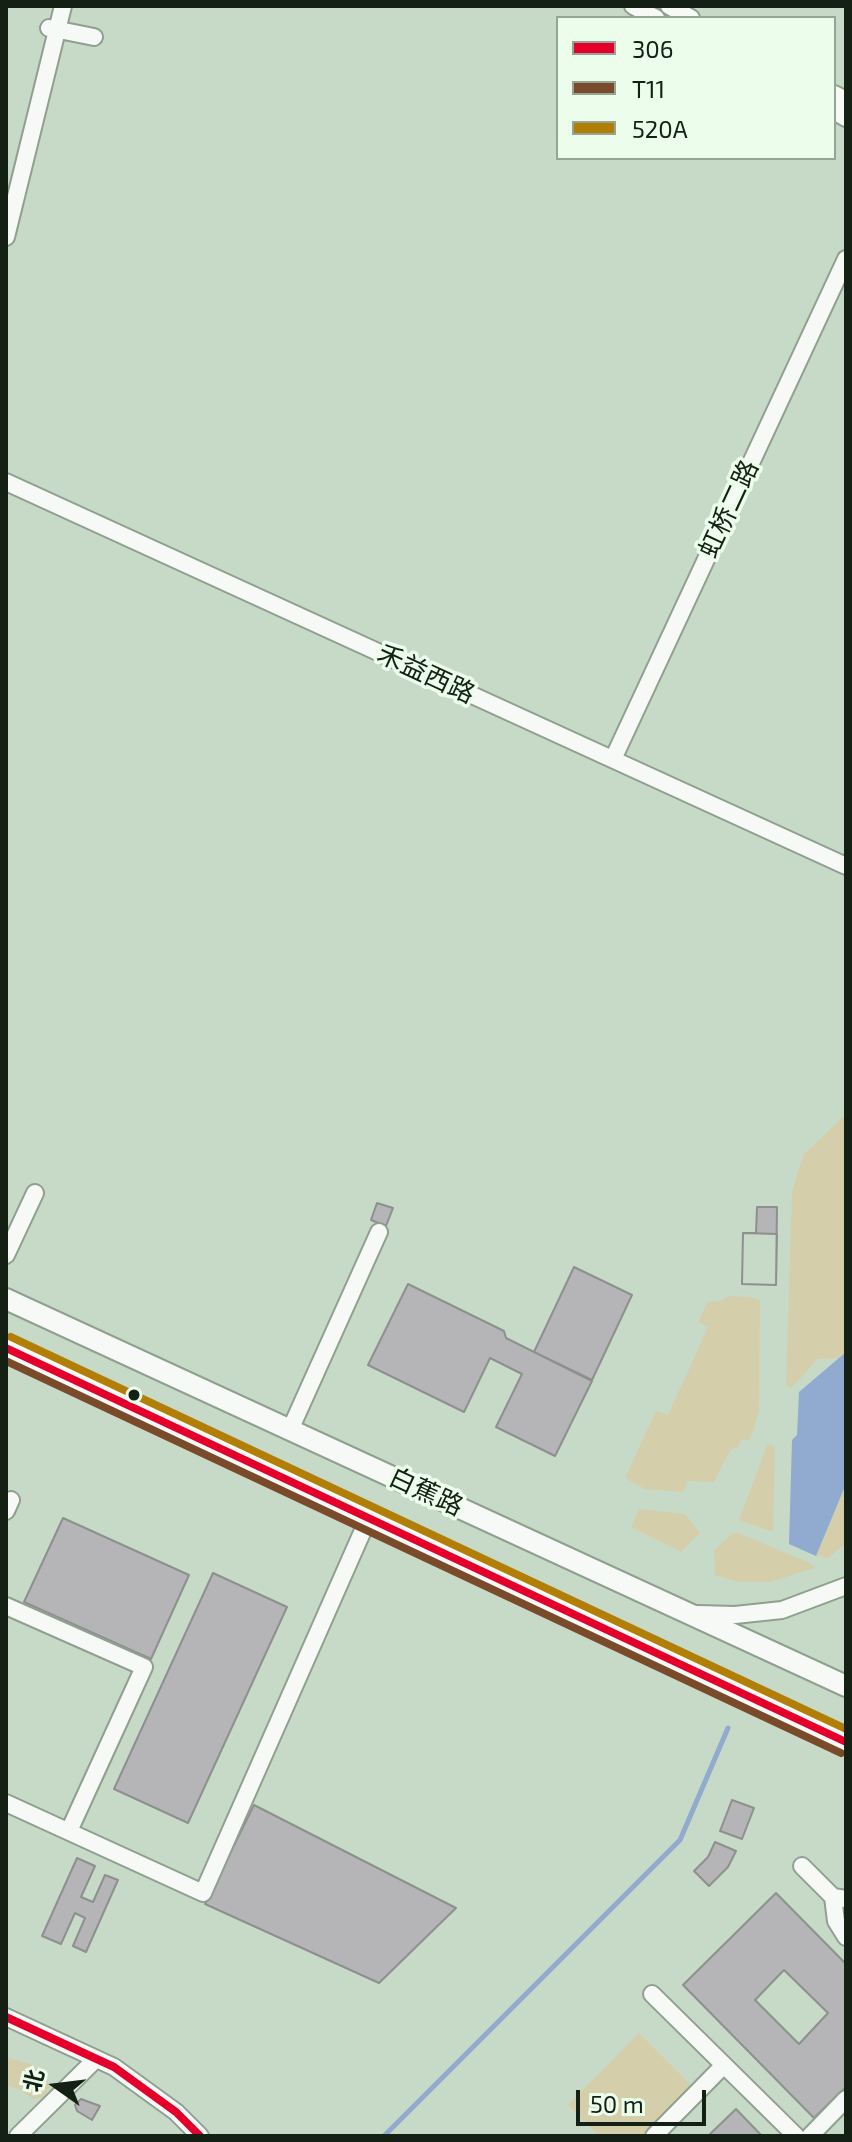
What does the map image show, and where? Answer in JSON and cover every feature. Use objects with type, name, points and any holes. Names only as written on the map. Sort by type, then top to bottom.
[{"type":"main road","name":"白蕉路","points":[[6,1299],[846,1686]]},
{"type":"main road","name":"白蕉路","points":[[6,1348],[846,1742]]},
{"type":"street","points":[[6,237],[53,29],[55,6]]},
{"type":"street","points":[[6,207],[53,29],[63,6]]},
{"type":"street","points":[[633,6],[652,16]]},
{"type":"street","points":[[669,6],[687,16]]},
{"type":"street","points":[[53,29],[94,37]]},
{"type":"street","name":"虹桥二路","points":[[613,759],[846,259]]},
{"type":"street","name":"禾益西路","points":[[6,482],[846,866]]},
{"type":"street","points":[[6,1255],[35,1193]]},
{"type":"street","points":[[290,1430],[379,1232]]},
{"type":"street","points":[[6,1803],[203,1893],[368,1519]]},
{"type":"street","points":[[689,1614],[735,1615],[782,1610],[846,1586]]},
{"type":"street","points":[[6,1606],[144,1667],[69,1831]]},
{"type":"street","points":[[802,1866],[839,1898],[836,1921],[846,1937]]},
{"type":"street","points":[[652,1994],[796,2136]]},
{"type":"street","points":[[6,2017],[96,2059],[146,2089],[200,2136]]},
{"type":"street","points":[[19,2136],[96,2059]]},
{"type":"street","points":[[654,2136],[724,2065]]},
{"type":"street","points":[[810,2136],[846,2099]]},
{"type":"shaded area","points":[[846,1114],[846,1352],[838,1358],[818,1359],[791,1388],[786,1385],[792,1191],[803,1155]]},
{"type":"shaded area","points":[[729,1296],[760,1300],[759,1411],[753,1432],[748,1441],[742,1439],[737,1448],[731,1449],[714,1482],[688,1481],[683,1492],[645,1489],[625,1478],[656,1411],[668,1415],[708,1327],[698,1322],[706,1305]]},
{"type":"shaded area","points":[[767,1445],[775,1446],[773,1532],[739,1520]]},
{"type":"shaded area","points":[[846,1484],[846,1543],[828,1558],[816,1556]]},
{"type":"shaded area","points":[[639,1509],[685,1514],[700,1533],[681,1552],[631,1527]]},
{"type":"shaded area","points":[[738,1533],[808,1562],[815,1568],[769,1582],[739,1582],[715,1575],[714,1551],[732,1534]]},
{"type":"shaded area","points":[[639,2033],[693,2087],[645,2136],[599,2136],[568,2105]]},
{"type":"shaded area","points":[[6,2057],[33,2065],[51,2086],[43,2098],[33,2099],[21,2090],[6,2085]]},
{"type":"water","points":[[846,1352],[846,1484],[816,1556],[789,1544],[792,1440],[797,1435],[799,1392]]},
{"type":"building","points":[[377,1203],[393,1208],[386,1226],[371,1220]]},
{"type":"building","points":[[757,1207],[777,1207],[776,1285],[742,1284],[743,1233],[756,1233]]},
{"type":"building","points":[[743,1233],[777,1234],[776,1285],[742,1284]]},
{"type":"building","points":[[574,1267],[632,1295],[592,1380],[534,1352]]},
{"type":"building","points":[[408,1284],[504,1331],[506,1338],[592,1381],[555,1456],[496,1427],[522,1374],[490,1358],[464,1412],[368,1365]]},
{"type":"building","points":[[63,1518],[189,1575],[151,1659],[24,1602]]},
{"type":"building","points":[[213,1573],[287,1607],[188,1823],[114,1789]]},
{"type":"building","points":[[732,1800],[754,1808],[742,1839],[720,1831]]},
{"type":"building","points":[[254,1805],[456,1908],[379,1983],[205,1904]]},
{"type":"building","points":[[715,1842],[736,1851],[728,1867],[709,1886],[694,1871],[708,1857]]},
{"type":"building","points":[[77,1858],[95,1866],[81,1897],[93,1902],[105,1875],[118,1880],[86,1952],[73,1946],[85,1918],[75,1913],[61,1944],[42,1936]]},
{"type":"building","points":[[776,1893],[846,1964],[846,2087],[814,2118],[683,1985]],"holes":[[[784,1970],[828,2013],[799,2044],[755,2000]]]},
{"type":"building","points":[[81,2099],[100,2106],[92,2120],[77,2111],[75,2105]]},
{"type":"building","points":[[736,2109],[762,2136],[708,2136]]},
{"type":"waterway","points":[[384,2136],[680,1840],[728,1728]]},
{"type":"transit line","name":"520A","points":[[11,1337],[846,1729]]},
{"type":"transit line","name":"306","points":[[6,1348],[846,1742]]},
{"type":"transit line","name":"T11","points":[[6,1361],[841,1753]]},
{"type":"transit line","name":"306","points":[[6,2017],[114,2067],[176,2112],[200,2136]]}]
